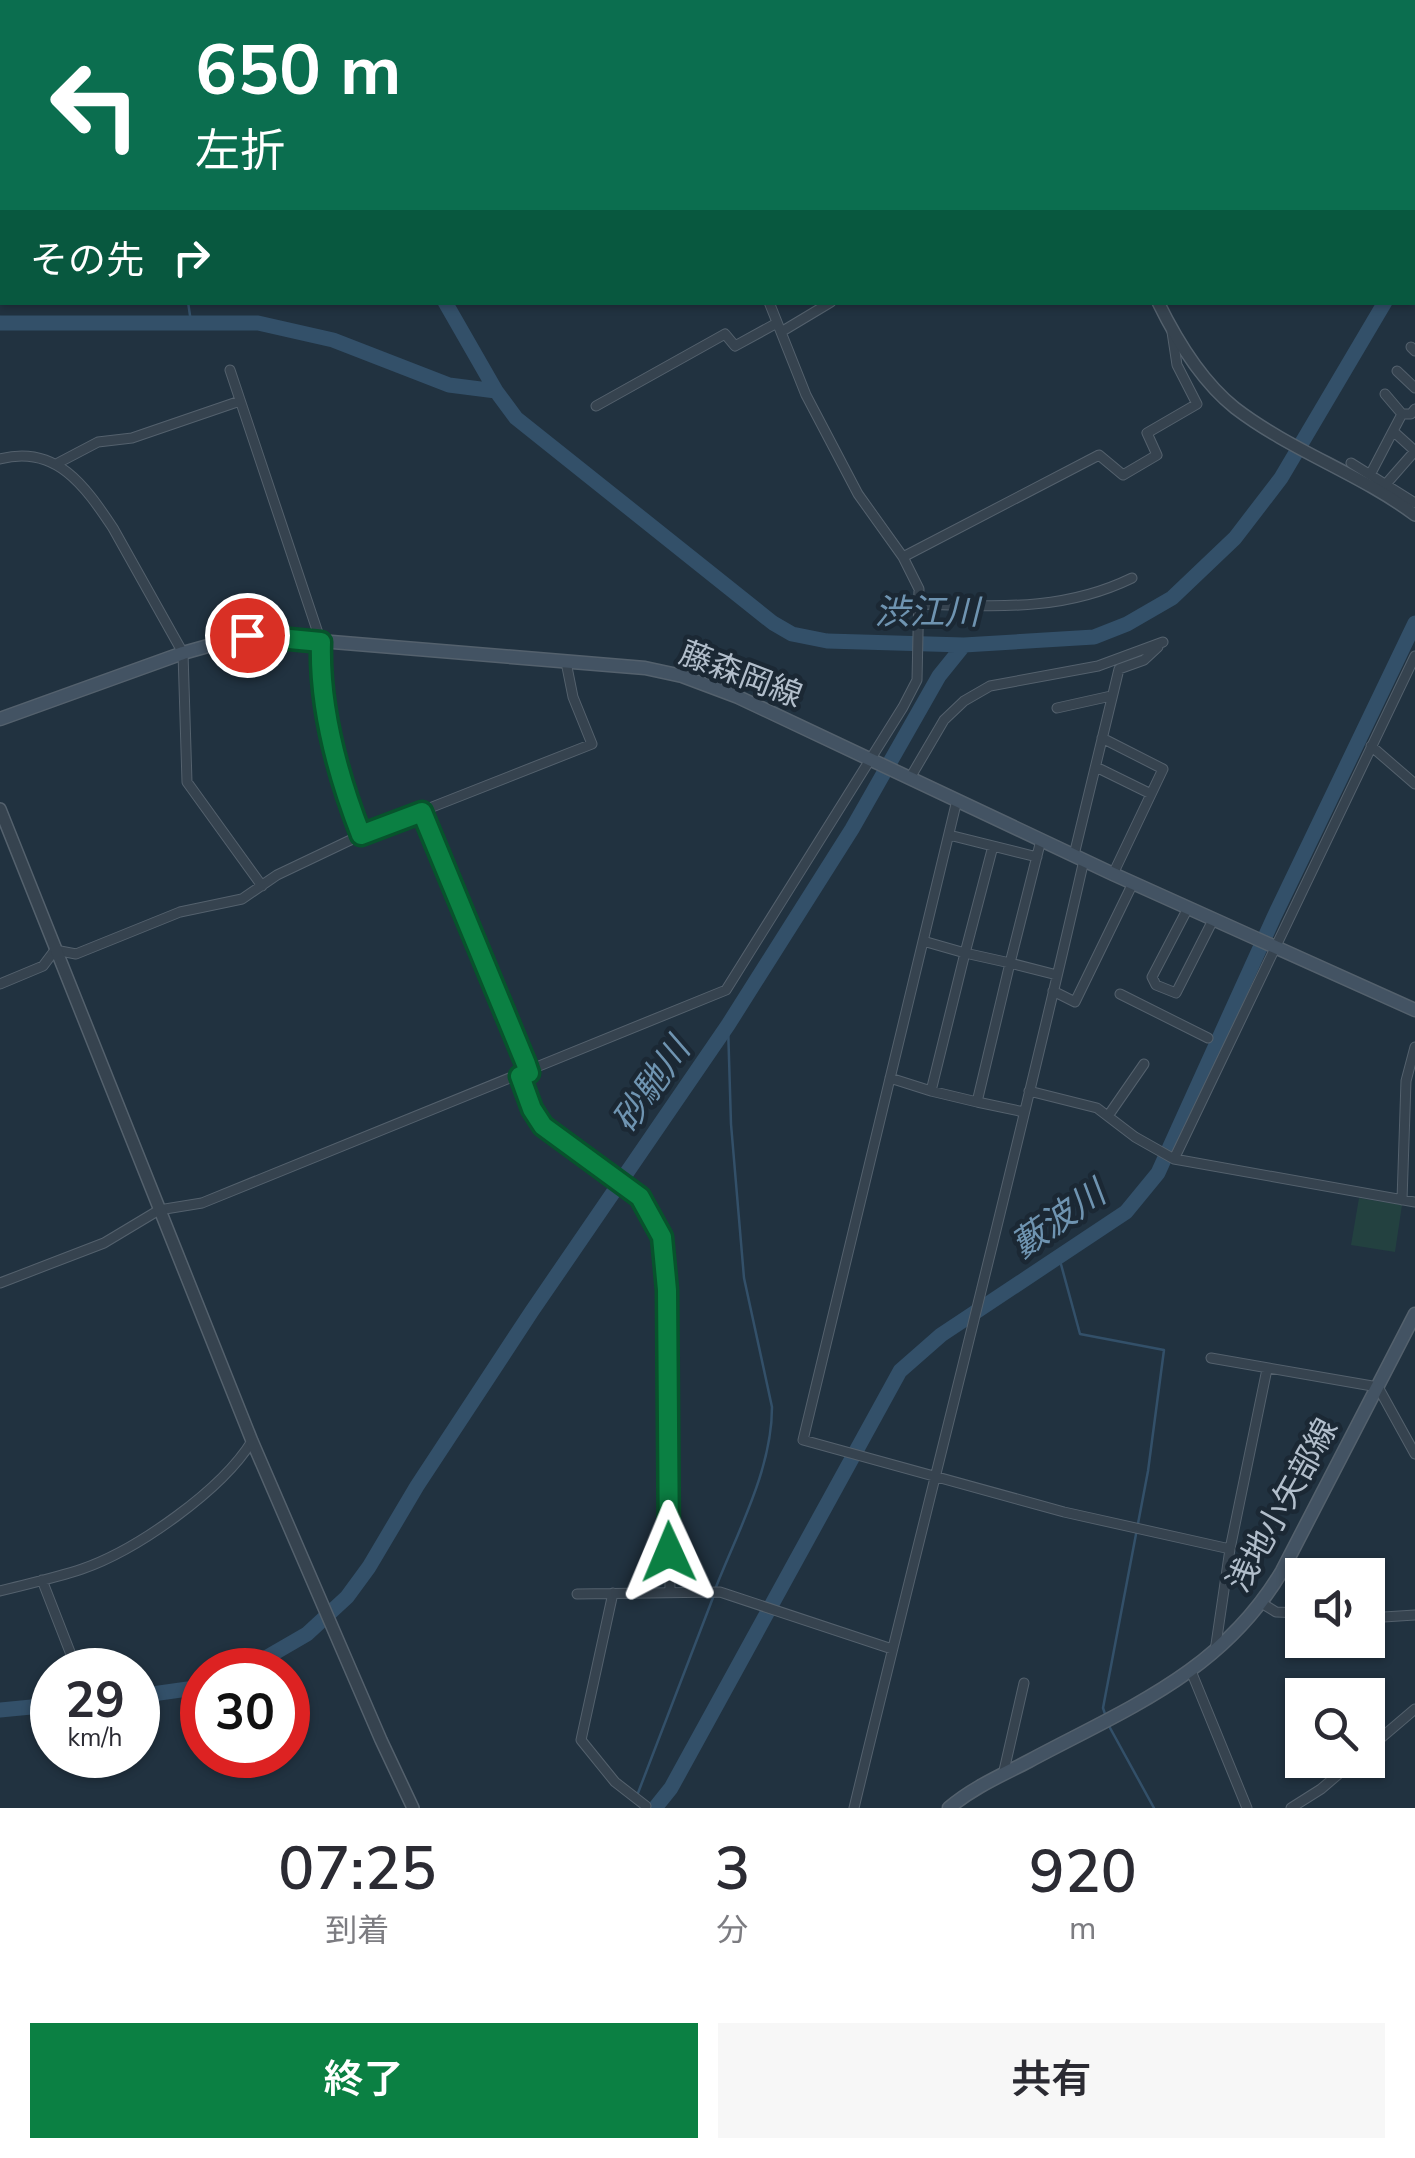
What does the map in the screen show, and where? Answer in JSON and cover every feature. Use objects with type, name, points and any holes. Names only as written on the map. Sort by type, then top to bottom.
[{"type":"main road","name":"藤森岡線","points":[[0,718],[184,653],[247,635],[645,668],[682,676],[738,696],[1113,874],[1415,1010]]},
{"type":"main road","name":"浅地小矢部線","points":[[950,1808],[1002,1775],[1191,1672],[1215,1654],[1262,1604],[1415,1314]]},
{"type":"street","points":[[0,1283],[104,1243],[159,1210],[202,1203],[726,990],[917,680],[919,590],[903,557],[858,494],[806,395],[769,305]]},
{"type":"street","points":[[596,406],[726,334],[735,346],[826,305]]},
{"type":"street","points":[[1159,305],[1172,332],[1205,379],[1233,406],[1263,428],[1392,498],[1415,516]]},
{"type":"street","points":[[903,557],[1099,455],[1123,476],[1157,455],[1147,432],[1197,404],[1177,365],[1172,332]]},
{"type":"street","points":[[230,370],[321,642],[334,751],[361,835]]},
{"type":"street","points":[[1397,370],[1415,388]]},
{"type":"street","points":[[1370,474],[1393,430],[1411,414],[1385,394]]},
{"type":"street","points":[[58,463],[103,440],[132,438],[240,401]]},
{"type":"street","points":[[1386,484],[1415,451],[1393,430]]},
{"type":"street","points":[[0,459],[24,454],[58,463],[113,528],[184,653],[187,782],[262,886]]},
{"type":"street","points":[[1351,463],[1410,500],[1415,488]]},
{"type":"street","points":[[920,604],[1056,604],[1132,578]]},
{"type":"street","points":[[854,1808],[1057,975],[1111,696],[1119,669],[1144,660],[1163,642],[1098,666],[990,686],[964,701],[944,720],[910,778]]},
{"type":"street","points":[[1174,1160],[1415,656]]},
{"type":"street","points":[[55,950],[76,954],[180,912],[242,900],[277,874],[361,835],[592,744],[566,662]]},
{"type":"street","points":[[1057,708],[1111,696]]},
{"type":"street","points":[[1102,738],[1163,769],[1113,874]]},
{"type":"street","points":[[1370,746],[1415,784]]},
{"type":"street","points":[[1096,766],[1152,794]]},
{"type":"street","points":[[957,800],[803,1440],[1064,1512],[1230,1549]]},
{"type":"street","points":[[0,809],[252,1441],[413,1808]]},
{"type":"street","points":[[422,812],[524,1075],[532,1109],[543,1126],[640,1197],[662,1237],[667,1290],[670,1591]]},
{"type":"street","points":[[949,835],[1037,858]]},
{"type":"street","points":[[978,1102],[1041,840]]},
{"type":"street","points":[[931,1091],[993,846]]},
{"type":"street","points":[[1053,991],[1075,1002],[1133,883]]},
{"type":"street","points":[[1188,908],[1152,977],[1156,985],[1176,993],[1213,920]]},
{"type":"street","points":[[922,940],[1057,975]]},
{"type":"street","points":[[0,984],[43,966],[55,950]]},
{"type":"street","points":[[1120,994],[1208,1038]]},
{"type":"street","points":[[1402,1200],[1406,1081],[1415,1047]]},
{"type":"street","points":[[1108,1116],[1144,1064]]},
{"type":"street","points":[[890,1078],[1024,1112]]},
{"type":"street","points":[[1029,1091],[1083,1102],[1174,1160],[1415,1202]]},
{"type":"street","points":[[1211,1358],[1378,1387],[1415,1454]]},
{"type":"street","points":[[1215,1654],[1230,1549],[1266,1369]]},
{"type":"street","points":[[0,1592],[107,1558],[171,1519],[235,1468],[252,1441]]},
{"type":"street","points":[[42,1580],[68,1648]]},
{"type":"street","points":[[577,1594],[720,1592],[892,1649]]},
{"type":"street","points":[[613,1593],[580,1740],[616,1782],[646,1806]]},
{"type":"street","points":[[1262,1604],[1285,1612]]},
{"type":"street","points":[[1385,1617],[1415,1615]]},
{"type":"street","points":[[1191,1672],[1246,1808]]},
{"type":"street","points":[[1002,1775],[1024,1683]]},
{"type":"street","points":[[1385,1735],[1415,1709]]},
{"type":"street","points":[[1291,1808],[1334,1778]]},
{"type":"green space","points":[[1359,1198],[1402,1205],[1395,1252],[1351,1245]]},
{"type":"waterway","points":[[188,305],[191,322]]},
{"type":"waterway","name":"渋江川","points":[[447,305],[516,418],[773,623],[792,634],[827,641],[964,645],[1094,637],[1127,624],[1172,598],[1235,538],[1281,478],[1383,305]]},
{"type":"waterway","points":[[0,323],[258,323],[333,340],[449,385],[496,391]]},
{"type":"waterway","name":"藪波川","points":[[655,1808],[671,1788],[900,1371],[941,1335],[1126,1212],[1158,1173],[1274,917],[1415,623]]},
{"type":"waterway","name":"砂馳川","points":[[283,1648],[307,1634],[347,1597],[369,1567],[417,1486],[532,1311],[728,1025],[852,829],[939,676],[964,645]]},
{"type":"waterway","points":[[716,1587],[760,1476],[772,1407],[744,1278],[731,1124],[728,1025]]},
{"type":"waterway","points":[[1059,1257],[1080,1334],[1164,1350],[1148,1471],[1103,1708],[1105,1714]]},
{"type":"waterway","points":[[638,1793],[714,1595]]},
{"type":"waterway","name":"砂馳川","points":[[160,1693],[180,1690]]},
{"type":"waterway","name":"砂馳川","points":[[0,1710],[30,1707]]},
{"type":"waterway","points":[[1109,1726],[1154,1808]]},
{"type":"route","points":[[247,635],[321,642],[334,751],[361,835],[422,812],[526,1064],[529,1073],[520,1076],[532,1109],[551,1135],[640,1197],[662,1237],[667,1290],[669,1552]]}]
